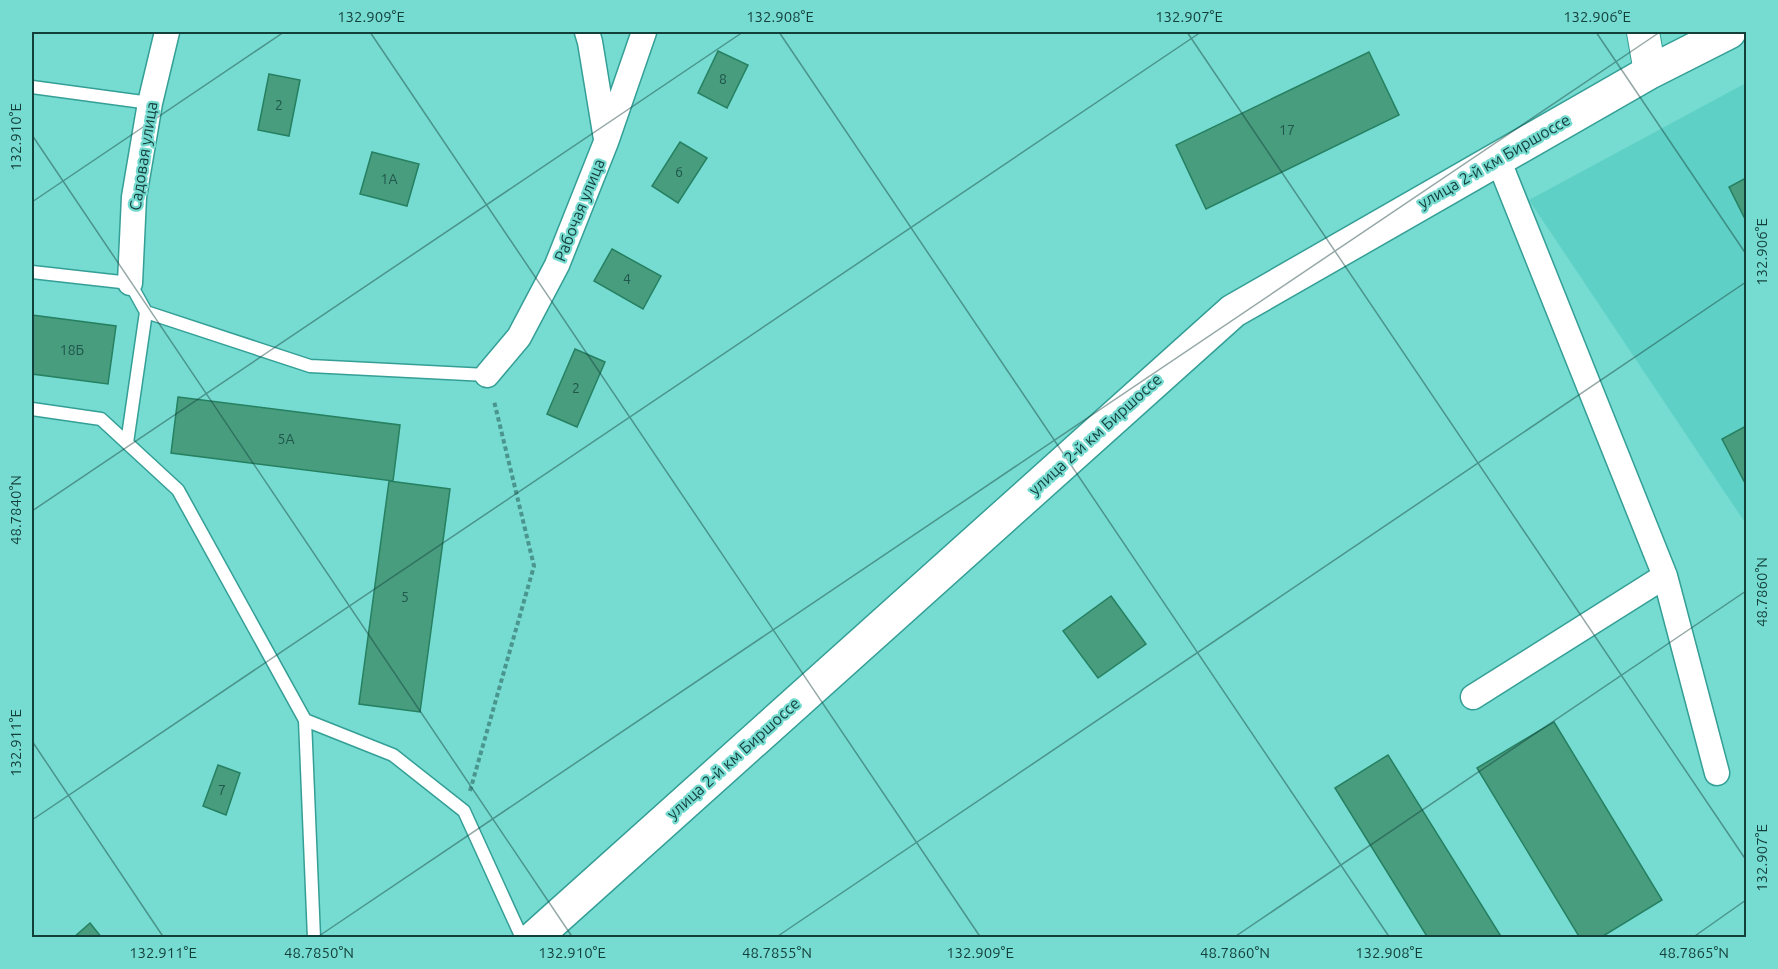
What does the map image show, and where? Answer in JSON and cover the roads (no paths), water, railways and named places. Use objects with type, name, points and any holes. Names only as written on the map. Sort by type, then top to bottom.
[{"type":"main road","name":"улица 2-й км Биршоссе","points":[[534,938],[1233,311],[1650,72],[1729,32]]},
{"type":"street","name":"Садовая улица","points":[[130,283],[134,197],[150,104],[167,32]]},
{"type":"street","points":[[586,32],[590,42],[606,142]]},
{"type":"street","name":"Рабочая улица","points":[[487,375],[519,338],[557,265],[606,142],[645,32]]},
{"type":"street","points":[[1643,32],[1650,72]]},
{"type":"street","points":[[1498,159],[1665,576],[1717,773]]},
{"type":"street","points":[[1473,697],[1665,576]]},
{"type":"lane","points":[[32,87],[150,104]]},
{"type":"lane","points":[[32,272],[130,283],[146,312],[128,443]]},
{"type":"lane","points":[[146,312],[310,366],[487,375]]},
{"type":"lane","points":[[32,409],[101,419],[178,490],[305,720],[314,938]]},
{"type":"lane","points":[[305,720],[393,755],[464,811],[522,938]]}]
